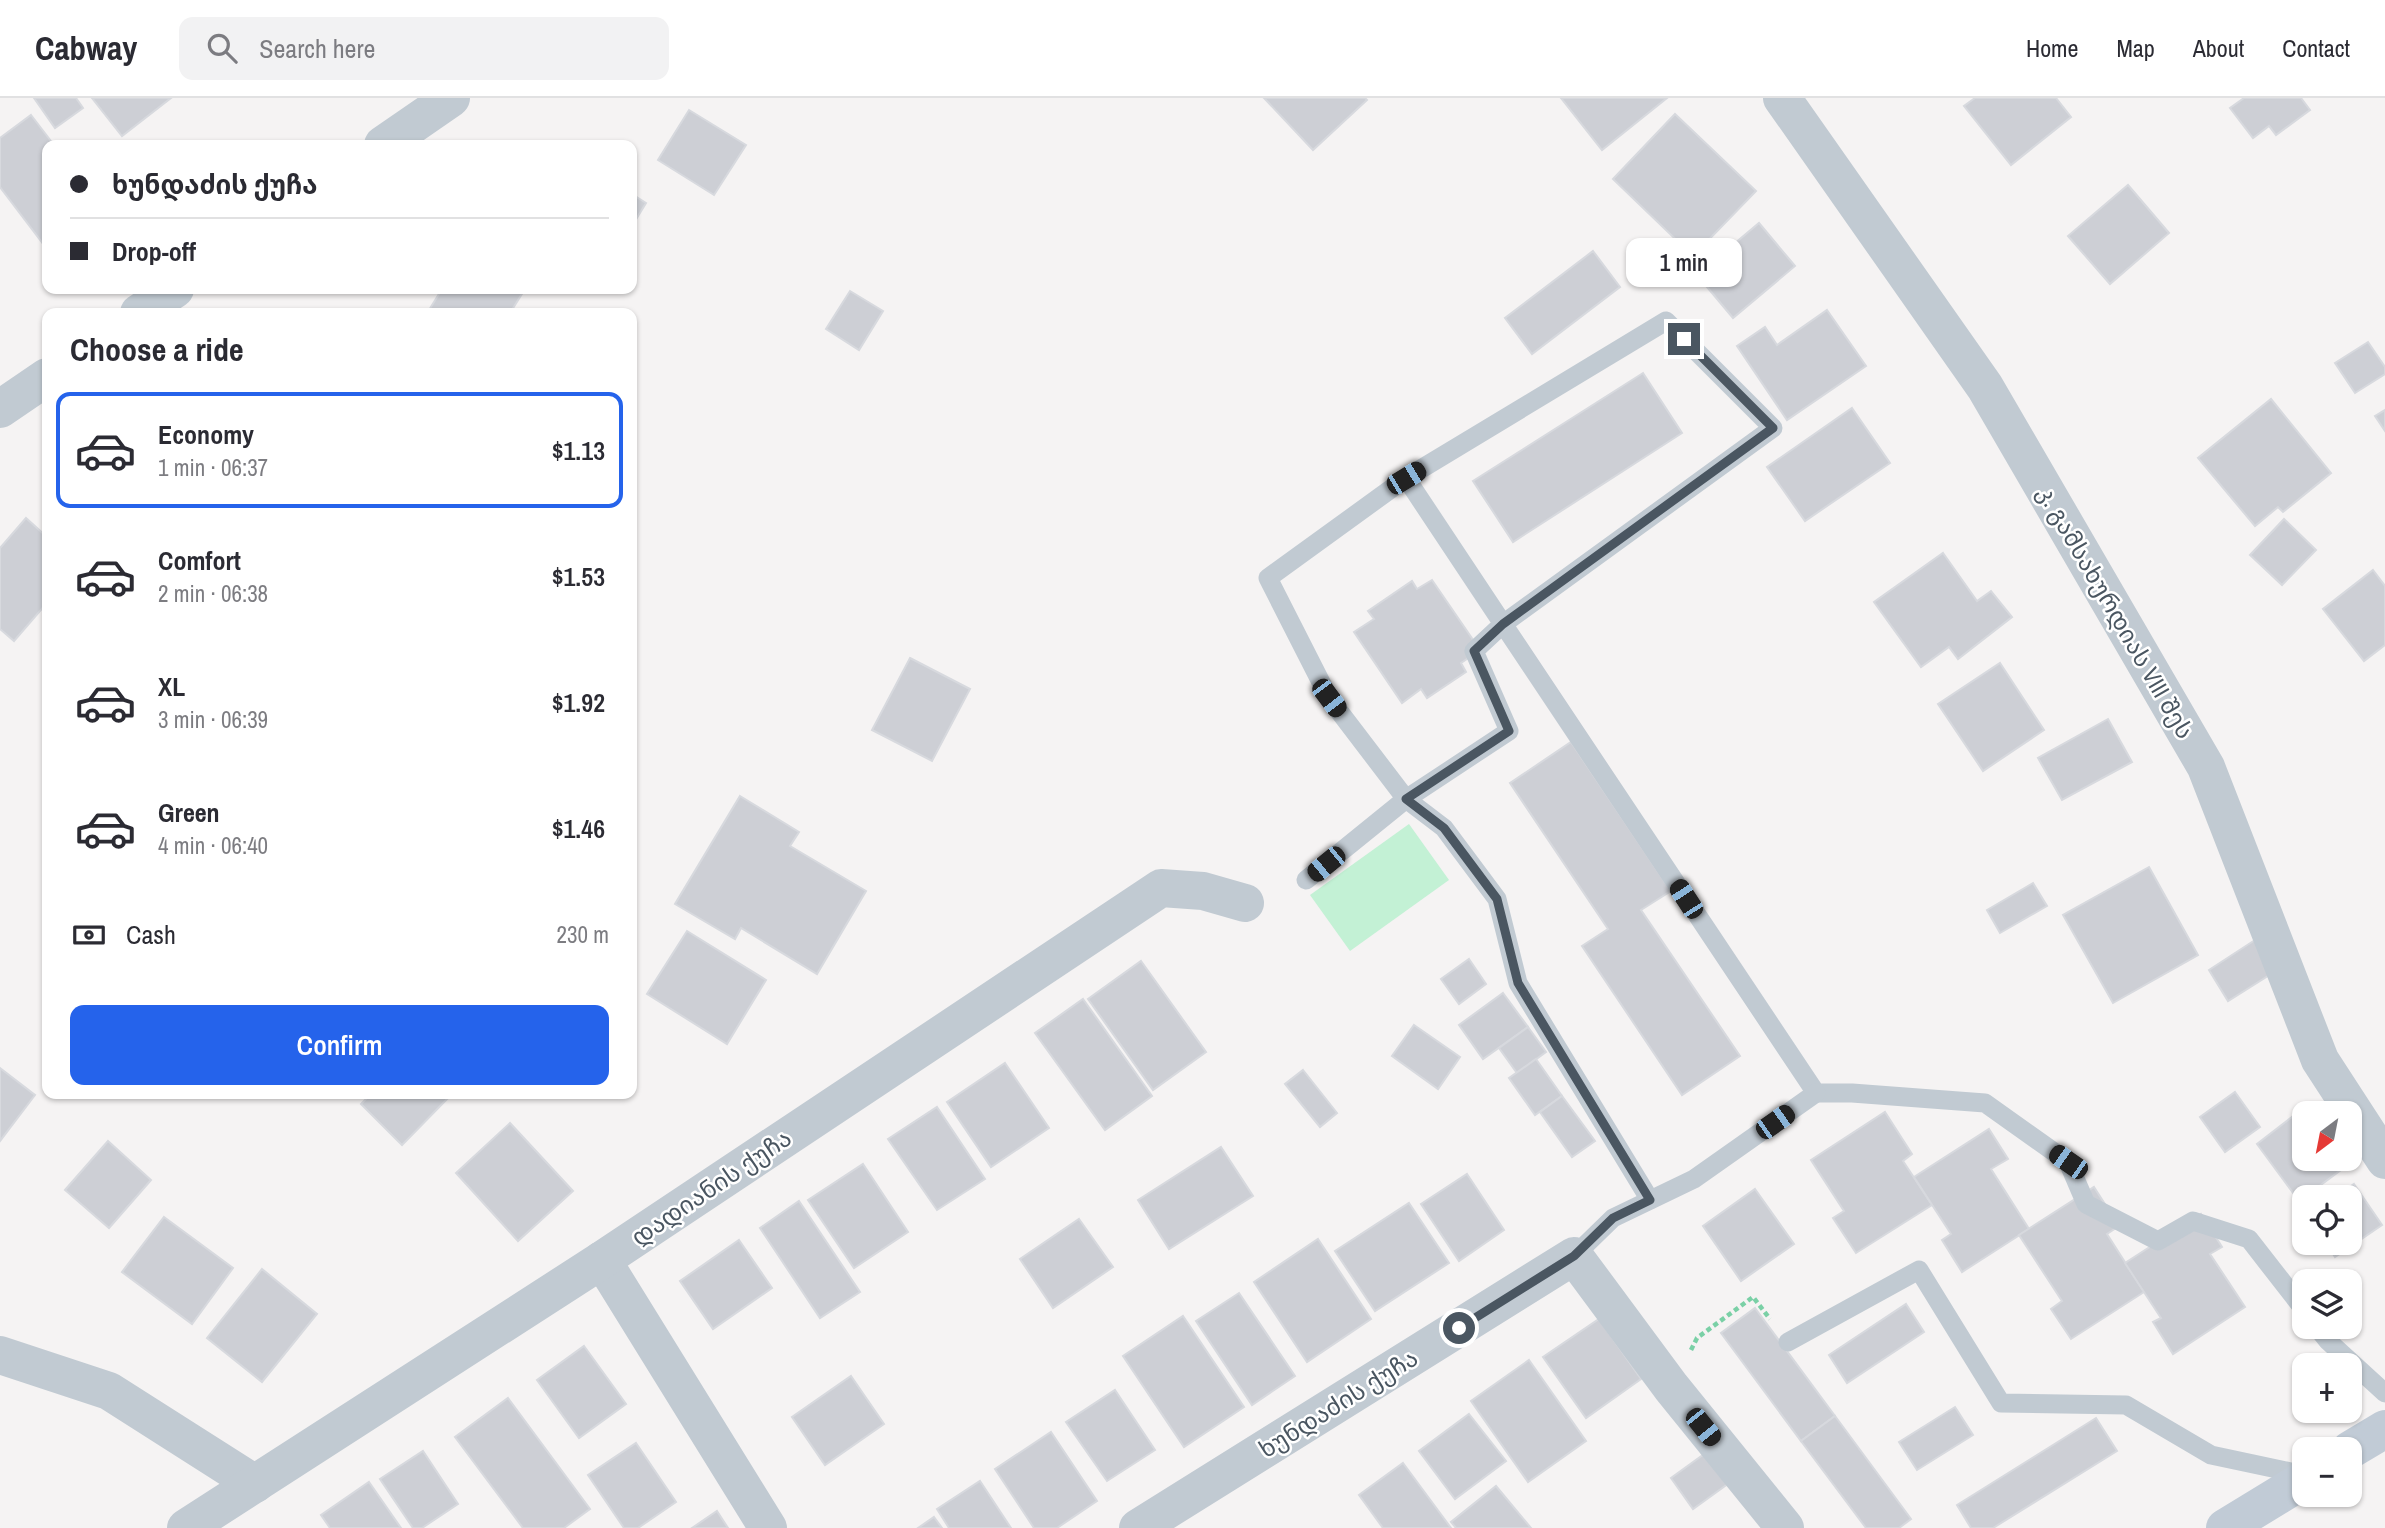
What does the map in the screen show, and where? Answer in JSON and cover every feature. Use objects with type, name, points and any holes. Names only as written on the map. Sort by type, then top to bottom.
[{"type":"main road","points":[[2362,1443],[2385,1429]]},
{"type":"main road","points":[[2225,1528],[2292,1485]]},
{"type":"street","points":[[390,140],[451,98]]},
{"type":"street","name":"კ. გამსახურდიას VIII შეს","points":[[1782,98],[1985,387],[2206,767],[2320,1060],[2385,1160]]},
{"type":"street","points":[[146,308],[168,294]]},
{"type":"street","points":[[0,409],[42,380]]},
{"type":"street","name":"დადიანის ქუჩა","points":[[186,1528],[602,1260],[1161,888],[1203,891],[1245,903]]},
{"type":"street","points":[[1574,1256],[1671,1387],[1785,1528]]},
{"type":"street","name":"ხუნდაძის ქუჩა","points":[[1138,1528],[1574,1256]]},
{"type":"street","points":[[602,1260],[768,1528]]},
{"type":"street","points":[[0,1355],[109,1391],[255,1484]]},
{"type":"lane","points":[[1306,880],[1406,799],[1509,731],[1474,651],[1503,624],[1773,428],[1666,321],[1406,478],[1268,578],[1329,698],[1406,799],[1444,828],[1497,899],[1518,983],[1650,1200]]},
{"type":"lane","points":[[1406,478],[1816,1093]]},
{"type":"lane","points":[[1574,1256],[1613,1218],[1694,1179],[1816,1093],[1852,1093],[1985,1103],[2068,1162],[2086,1204],[2158,1241],[2193,1221],[2249,1239],[2292,1294]]},
{"type":"lane","points":[[1788,1342],[1919,1270],[2001,1403],[2126,1405],[2211,1455],[2292,1474]]},
{"type":"lane","points":[[2326,1339],[2385,1393]]},
{"type":"path","points":[[1671,1387],[1697,1338],[1753,1297],[1788,1342]]},
{"type":"green space","points":[[1409,824],[1449,880],[1350,951],[1310,895]]},
{"type":"building","points":[[34,98],[76,98],[83,108],[55,128]]},
{"type":"building","points":[[92,98],[171,98],[122,136]]},
{"type":"building","points":[[1264,98],[1365,98],[1367,100],[1313,150]]},
{"type":"building","points":[[1561,98],[1667,98],[1602,150]]},
{"type":"building","points":[[1975,98],[2056,98],[2071,117],[2011,165],[1964,106]]},
{"type":"building","points":[[2244,98],[2301,98],[2310,110],[2276,135],[2269,126],[2253,138],[2230,108]]},
{"type":"building","points":[[689,110],[746,145],[714,195],[658,160]]},
{"type":"building","points":[[1675,114],[1756,191],[1693,256],[1613,179]]},
{"type":"building","points":[[31,115],[50,140],[42,140],[42,242],[0,187],[0,138]]},
{"type":"building","points":[[2128,185],[2169,233],[2110,284],[2068,236]]},
{"type":"building","points":[[637,197],[646,203],[637,218]]},
{"type":"building","points":[[1759,223],[1795,266],[1733,318],[1697,275]]},
{"type":"building","points":[[1593,251],[1620,287],[1532,354],[1505,318]]},
{"type":"building","points":[[850,291],[883,311],[859,350],[826,329]]},
{"type":"building","points":[[439,294],[522,294],[513,308],[430,308]]},
{"type":"building","points":[[1827,310],[1866,366],[1787,420],[1737,346],[1765,327],[1777,345]]},
{"type":"building","points":[[2368,342],[2385,367],[2385,374],[2355,393],[2335,363]]},
{"type":"building","points":[[1643,373],[1682,433],[1513,542],[1473,481]]},
{"type":"building","points":[[2271,399],[2331,473],[2283,512],[2278,507],[2255,526],[2198,458]]},
{"type":"building","points":[[1852,408],[1890,463],[1805,521],[1767,467]]},
{"type":"building","points":[[2385,410],[2385,431],[2375,416]]},
{"type":"building","points":[[26,518],[42,532],[42,609],[14,641],[0,629],[0,548]]},
{"type":"building","points":[[2284,519],[2316,550],[2282,585],[2250,555]]},
{"type":"building","points":[[1943,553],[1977,601],[1991,591],[2012,617],[1958,659],[1949,647],[1921,667],[1874,602]]},
{"type":"building","points":[[2373,570],[2385,586],[2385,645],[2364,661],[2323,609]]},
{"type":"building","points":[[1432,580],[1480,650],[1461,663],[1466,672],[1427,698],[1421,689],[1402,703],[1354,632],[1374,619],[1368,611],[1412,581],[1417,589]]},
{"type":"building","points":[[910,658],[970,689],[932,761],[872,730]]},
{"type":"building","points":[[2000,663],[2044,730],[1983,771],[1938,704]]},
{"type":"building","points":[[2108,719],[2132,762],[2062,800],[2038,758]]},
{"type":"building","points":[[1571,742],[1671,891],[1641,910],[1740,1056],[1682,1095],[1582,946],[1608,929],[1510,783]]},
{"type":"building","points":[[740,796],[799,832],[790,846],[866,891],[817,974],[741,928],[735,939],[675,904]]},
{"type":"building","points":[[2149,867],[2198,955],[2113,1003],[2063,915]]},
{"type":"building","points":[[2033,883],[2047,906],[2000,933],[1987,910]]},
{"type":"building","points":[[687,931],[766,980],[727,1044],[647,994]]},
{"type":"building","points":[[2258,938],[2279,969],[2228,1001],[2209,970]]},
{"type":"building","points":[[1469,959],[1486,984],[1459,1004],[1441,979]]},
{"type":"building","points":[[1141,961],[1206,1052],[1153,1090],[1088,999]]},
{"type":"building","points":[[1503,993],[1528,1027],[1483,1059],[1459,1025]]},
{"type":"building","points":[[1083,999],[1152,1096],[1105,1130],[1035,1033]]},
{"type":"building","points":[[1414,1025],[1460,1057],[1438,1089],[1392,1056]]},
{"type":"building","points":[[1528,1027],[1546,1052],[1517,1073],[1499,1048]]},
{"type":"building","points":[[1536,1059],[1562,1096],[1535,1115],[1509,1078]]},
{"type":"building","points":[[1005,1063],[1049,1128],[991,1167],[947,1102]]},
{"type":"building","points":[[0,1068],[35,1095],[0,1141]]},
{"type":"building","points":[[1303,1070],[1337,1113],[1320,1127],[1285,1084]]},
{"type":"building","points":[[2235,1092],[2260,1127],[2225,1152],[2200,1117]]},
{"type":"building","points":[[1562,1096],[1595,1141],[1572,1157],[1540,1112]]},
{"type":"building","points":[[366,1099],[447,1099],[402,1145],[361,1104]]},
{"type":"building","points":[[937,1107],[985,1179],[937,1210],[888,1139]]},
{"type":"building","points":[[1885,1112],[1912,1154],[1903,1161],[1932,1205],[1856,1253],[1833,1218],[1844,1211],[1811,1160]]},
{"type":"building","points":[[2292,1117],[2292,1171],[2340,1171],[2321,1185],[2292,1185],[2292,1192],[2257,1144]]},
{"type":"building","points":[[510,1123],[573,1191],[518,1241],[456,1173]]},
{"type":"building","points":[[1989,1129],[2008,1159],[1991,1169],[2029,1229],[1962,1272],[1942,1240],[1951,1234],[1914,1177]]},
{"type":"building","points":[[108,1141],[151,1180],[109,1228],[65,1190]]},
{"type":"building","points":[[1221,1147],[1253,1196],[1169,1249],[1138,1200]]},
{"type":"building","points":[[863,1164],[908,1232],[854,1268],[808,1200]]},
{"type":"building","points":[[1467,1174],[1504,1230],[1459,1261],[1421,1204]]},
{"type":"building","points":[[2094,1187],[2119,1226],[2107,1234],[2144,1292],[2071,1339],[2051,1309],[2062,1301],[2019,1235]]},
{"type":"building","points":[[1755,1189],[1794,1244],[1741,1281],[1703,1226]]},
{"type":"building","points":[[2362,1196],[2382,1225],[2362,1239]]},
{"type":"building","points":[[799,1201],[860,1292],[820,1318],[760,1228]]},
{"type":"building","points":[[1409,1203],[1449,1263],[1375,1311],[1335,1251]]},
{"type":"building","points":[[2201,1214],[2222,1247],[2210,1254],[2245,1307],[2173,1354],[2153,1322],[2161,1318],[2125,1263]]},
{"type":"building","points":[[164,1217],[233,1268],[192,1324],[122,1272]]},
{"type":"building","points":[[1079,1219],[1113,1267],[1053,1308],[1020,1259]]},
{"type":"building","points":[[1318,1239],[1371,1319],[1307,1362],[1254,1282]]},
{"type":"building","points":[[739,1240],[772,1288],[713,1329],[680,1281]]},
{"type":"building","points":[[262,1269],[317,1314],[262,1382],[207,1338]]},
{"type":"building","points":[[1239,1293],[1295,1376],[1252,1405],[1196,1321]]},
{"type":"building","points":[[1906,1304],[1924,1332],[1847,1383],[1829,1355]]},
{"type":"building","points":[[1755,1308],[1835,1416],[1801,1441],[1721,1333]]},
{"type":"building","points":[[1183,1316],[1244,1407],[1184,1447],[1123,1356]]},
{"type":"building","points":[[1599,1319],[1641,1379],[1586,1418],[1543,1357]]},
{"type":"building","points":[[584,1346],[626,1404],[579,1438],[537,1380]]},
{"type":"building","points":[[1529,1360],[1586,1441],[1528,1482],[1471,1401]]},
{"type":"building","points":[[851,1376],[884,1424],[825,1465],[792,1417]]},
{"type":"building","points":[[1115,1390],[1155,1450],[1107,1481],[1066,1422]]},
{"type":"building","points":[[508,1398],[590,1509],[564,1528],[523,1528],[455,1437]]},
{"type":"building","points":[[1955,1407],[1973,1435],[1917,1470],[1899,1442]]},
{"type":"building","points":[[1469,1414],[1506,1461],[1455,1499],[1419,1451]]},
{"type":"building","points":[[1835,1416],[1911,1519],[1899,1528],[1866,1528],[1801,1441]]},
{"type":"building","points":[[2096,1418],[2117,1451],[1993,1528],[1971,1528],[1957,1505]]},
{"type":"building","points":[[1051,1432],[1097,1501],[1057,1528],[1034,1528],[995,1469]]},
{"type":"building","points":[[636,1443],[676,1502],[638,1528],[624,1528],[588,1475]]},
{"type":"building","points":[[1714,1447],[1736,1478],[1693,1509],[1671,1478]]},
{"type":"building","points":[[423,1451],[458,1504],[422,1528],[413,1528],[380,1479]]},
{"type":"building","points":[[1403,1463],[1451,1528],[1383,1528],[1359,1495]]},
{"type":"building","points":[[980,1481],[1011,1528],[949,1528],[937,1509]]},
{"type":"building","points":[[369,1482],[401,1528],[330,1528],[321,1515]]},
{"type":"building","points":[[1496,1486],[1531,1528],[1456,1528],[1451,1522]]},
{"type":"building","points":[[717,1511],[728,1528],[692,1528]]},
{"type":"building","points":[[934,1517],[942,1528],[918,1528]]},
{"type":"route","points":[[1459,1328],[1574,1256],[1613,1218],[1650,1200],[1518,983],[1497,899],[1444,828],[1406,799],[1509,731],[1474,651],[1503,624],[1773,428],[1684,339]]}]
